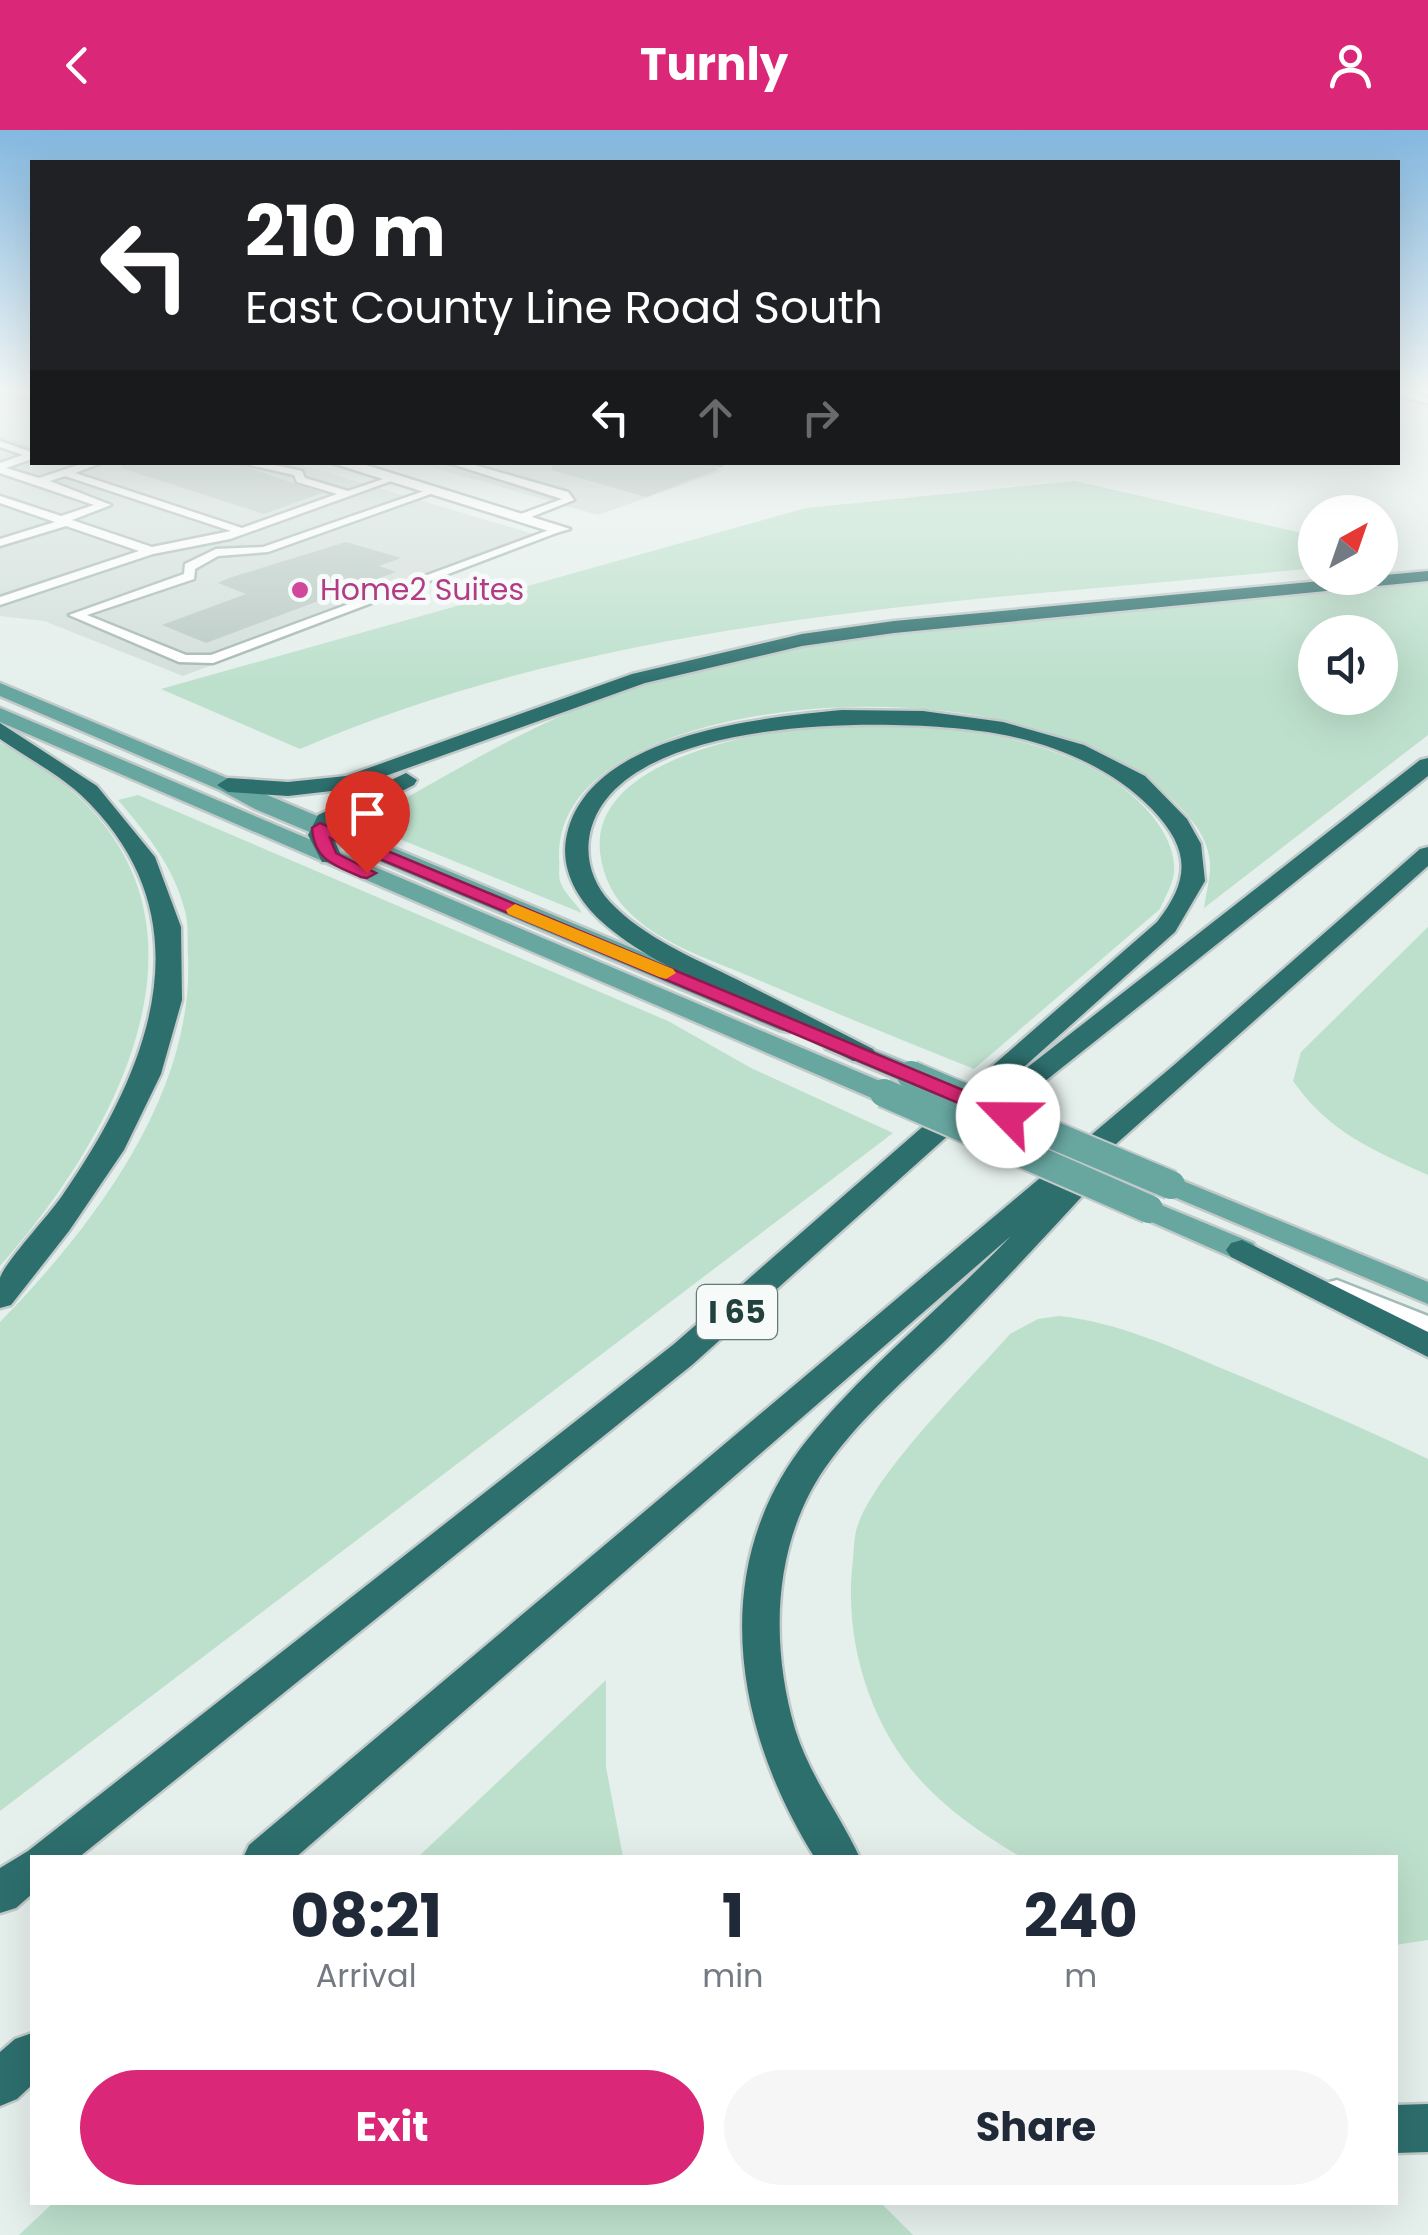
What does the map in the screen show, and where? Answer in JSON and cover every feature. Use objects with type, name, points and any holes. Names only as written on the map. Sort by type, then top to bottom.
[{"type":"highway","points":[[228,785],[288,789],[350,782],[687,664],[818,637],[1428,576]]},
{"type":"highway","points":[[330,857],[322,846],[320,828],[326,820],[538,713]]},
{"type":"highway","points":[[680,1357],[1166,927],[1189,892],[1194,862],[1189,844],[1170,811],[1109,767],[1044,740],[965,722],[876,714],[813,716],[730,729],[663,751],[630,770],[600,795],[582,824],[576,856],[579,873],[601,908],[663,952],[864,1055]]},
{"type":"highway","points":[[0,729],[60,764],[124,826],[147,862],[164,901],[173,963],[161,1034],[150,1068],[110,1152],[65,1221],[0,1298]]},
{"type":"highway","name":"I 65","points":[[50,1855],[1428,766]]},
{"type":"highway","points":[[268,1855],[1184,1071],[1428,854]]},
{"type":"highway","points":[[837,1855],[783,1752],[768,1712],[759,1623],[763,1581],[788,1498],[809,1465],[879,1386],[986,1281],[1184,1071]]},
{"type":"highway","points":[[1242,1250],[1428,1346]]},
{"type":"highway","points":[[0,1894],[30,1870]]},
{"type":"highway","points":[[0,2083],[30,2057]]},
{"type":"highway","points":[[1398,2129],[1428,2128]]},
{"type":"main road","points":[[0,689],[320,828],[1428,1294]]},
{"type":"main road","points":[[0,714],[1242,1250]]},
{"type":"street","points":[[421,487],[562,529]]},
{"type":"street","points":[[1242,1250],[1428,1328]]},
{"type":"lane","points":[[0,543],[105,505],[55,487]]},
{"type":"lane","points":[[107,487],[241,532]]},
{"type":"lane","points":[[325,487],[348,494]]},
{"type":"lane","points":[[0,602],[150,552],[241,532],[368,487]]},
{"type":"lane","points":[[522,517],[568,500],[564,494],[540,487]]},
{"type":"lane","points":[[434,491],[75,615],[184,659],[213,659],[562,529]]},
{"type":"lane","points":[[0,499],[150,552]]},
{"type":"lane","points":[[190,576],[189,567],[216,553],[264,550]]},
{"type":"shaded area","points":[[0,487],[376,487],[547,538],[183,676],[44,621],[0,616]]},
{"type":"shaded area","points":[[502,487],[676,487],[598,515]]},
{"type":"green space","points":[[1013,487],[1102,487],[1298,532],[1298,570],[928,604],[671,640],[545,668],[421,703],[300,749],[161,689],[806,508]]},
{"type":"green space","points":[[1428,582],[1428,735],[1204,908],[1210,873],[1205,842],[1166,794],[1098,751],[1059,736],[1019,724],[936,710],[856,707],[771,714],[722,723],[628,757],[591,784],[567,817],[559,879],[582,913],[360,823],[483,755],[578,709],[661,679],[764,654],[975,626],[1298,595],[1398,595],[1398,585]]},
{"type":"green space","points":[[847,722],[969,731],[1053,751],[1125,789],[1153,817],[1169,843],[1174,873],[1160,909],[974,1069],[674,944],[634,917],[615,895],[604,871],[600,852],[605,818],[625,791],[656,769],[694,752],[736,740]]},
{"type":"green space","points":[[0,743],[77,795],[124,856],[146,922],[146,992],[128,1063],[95,1134],[51,1203],[0,1266]]},
{"type":"green space","points":[[138,795],[668,1021],[751,1068],[893,1133],[0,1811],[0,1322],[69,1245],[131,1156],[174,1059],[185,1008],[186,916],[167,866],[118,800]]},
{"type":"green space","points":[[1428,927],[1428,1175],[1370,1148],[1337,1127],[1293,1081],[1301,1052]]},
{"type":"green space","points":[[1038,1319],[1081,1319],[1166,1345],[1428,1459],[1428,1940],[1398,1945],[1398,1855],[1018,1855],[935,1795],[888,1736],[864,1680],[852,1620],[851,1590],[859,1522],[886,1475],[949,1400],[1010,1334]]},
{"type":"green space","points":[[606,1680],[606,1767],[623,1855],[420,1855]]},
{"type":"green space","points":[[51,2205],[883,2205],[913,2235],[19,2235]]},
{"type":"building","points":[[181,487],[305,487],[322,493],[264,514]]},
{"type":"building","points":[[612,487],[671,487],[646,497]]},
{"type":"building","name":"Home2 Suites","points":[[346,542],[401,558],[379,566],[396,572],[206,643],[162,625],[246,594],[218,583],[229,578]]},
{"type":"slow traffic","points":[[515,910],[666,973]]},
{"type":"place","name":"Home2 Suites","points":[[300,590]]},
{"type":"route","points":[[367,873],[330,857],[322,846],[320,828],[1008,1116]]}]
